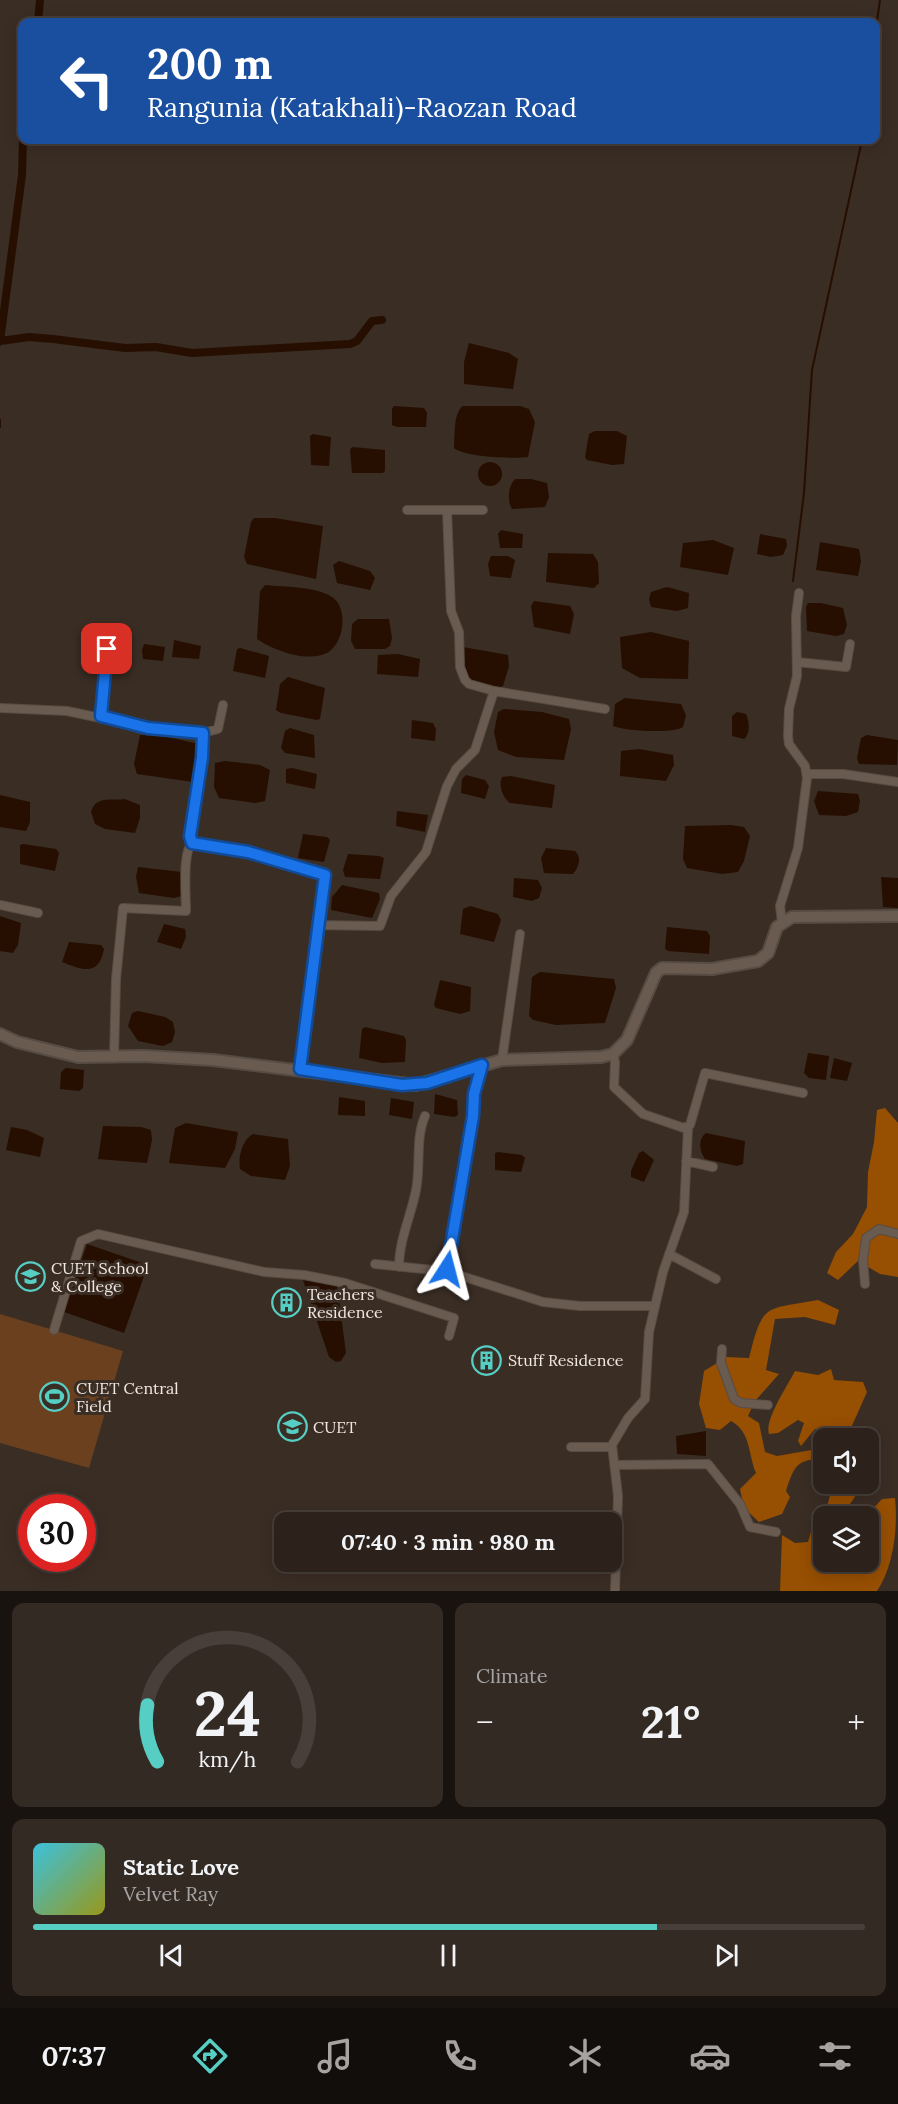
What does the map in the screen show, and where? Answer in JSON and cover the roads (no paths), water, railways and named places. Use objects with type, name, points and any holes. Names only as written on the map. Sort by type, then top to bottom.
[{"type":"main road","points":[[0,1034],[16,1042],[78,1057],[144,1056],[213,1060],[300,1069],[402,1085],[427,1083],[502,1060],[601,1057],[613,1054],[627,1040],[658,970],[666,966],[732,968],[758,961],[768,953],[774,933],[782,922],[792,917],[898,916]]},
{"type":"street","points":[[406,510],[483,510]]},
{"type":"street","points":[[447,510],[451,611],[460,639],[460,667],[469,684],[494,692],[605,709]]},
{"type":"street","points":[[782,922],[779,915],[780,906],[798,848],[807,774],[800,758],[789,744],[788,736],[797,662],[796,616],[799,593]]},
{"type":"street","points":[[101,716],[107,634]]},
{"type":"street","points":[[797,662],[846,667],[850,644]]},
{"type":"street","points":[[316,925],[380,926],[390,896],[426,852],[447,786],[456,769],[475,750],[494,692]]},
{"type":"street","points":[[0,708],[48,709],[101,716],[148,728],[203,733],[218,729],[223,705]]},
{"type":"street","points":[[192,843],[190,836],[201,766],[203,733]]},
{"type":"street","points":[[807,774],[843,774],[898,782]]},
{"type":"street","points":[[192,843],[248,852],[325,875],[316,925],[300,1069]]},
{"type":"street","points":[[114,1058],[116,980],[123,908],[186,911],[186,868],[189,846],[192,843]]},
{"type":"street","points":[[0,905],[38,913]]},
{"type":"street","points":[[502,1060],[520,934]]},
{"type":"street","points":[[613,1054],[614,1087],[643,1114],[688,1128]]},
{"type":"street","points":[[447,1269],[473,1116],[474,1094],[482,1065]]},
{"type":"street","points":[[615,1591],[618,1496],[612,1447],[628,1418],[645,1399],[649,1332],[669,1254],[684,1212],[688,1128],[705,1073],[803,1093]]},
{"type":"street","points":[[399,1267],[399,1251],[416,1189],[420,1134],[425,1116]]},
{"type":"street","points":[[686,1161],[713,1167]]},
{"type":"street","points":[[865,1284],[863,1260],[866,1238],[879,1229],[898,1234]]},
{"type":"street","points":[[54,1330],[81,1241],[98,1234],[264,1272],[304,1275],[345,1283],[454,1318],[449,1336]]},
{"type":"street","points":[[669,1254],[716,1279]]},
{"type":"street","points":[[375,1264],[433,1270],[447,1269],[464,1279],[509,1290],[543,1302],[580,1306],[655,1306]]},
{"type":"street","points":[[723,1349],[721,1363],[734,1399],[741,1403],[768,1405]]},
{"type":"street","points":[[571,1447],[612,1447]]},
{"type":"street","points":[[615,1465],[708,1464],[740,1504],[750,1527],[776,1532]]},
{"type":"waterway","points":[[38,18],[40,0]]},
{"type":"waterway","points":[[877,18],[880,0]]},
{"type":"waterway","points":[[0,341],[22,175],[23,144]]},
{"type":"waterway","points":[[793,581],[804,493],[812,370],[861,144]]},
{"type":"waterway","points":[[0,341],[29,337],[125,348],[156,347],[192,353],[350,344],[357,341],[372,321],[382,320]]},
{"type":"waterway","points":[[0,420],[0,427]]},
{"type":"place","name":"CUET School & College","points":[[30,1277]]},
{"type":"place","name":"Teachers Residence","points":[[286,1303]]},
{"type":"place","name":"Stuff Residence","points":[[487,1360]]},
{"type":"place","name":"CUET Central Field","points":[[55,1397]]},
{"type":"place","name":"CUET","points":[[292,1427]]}]
